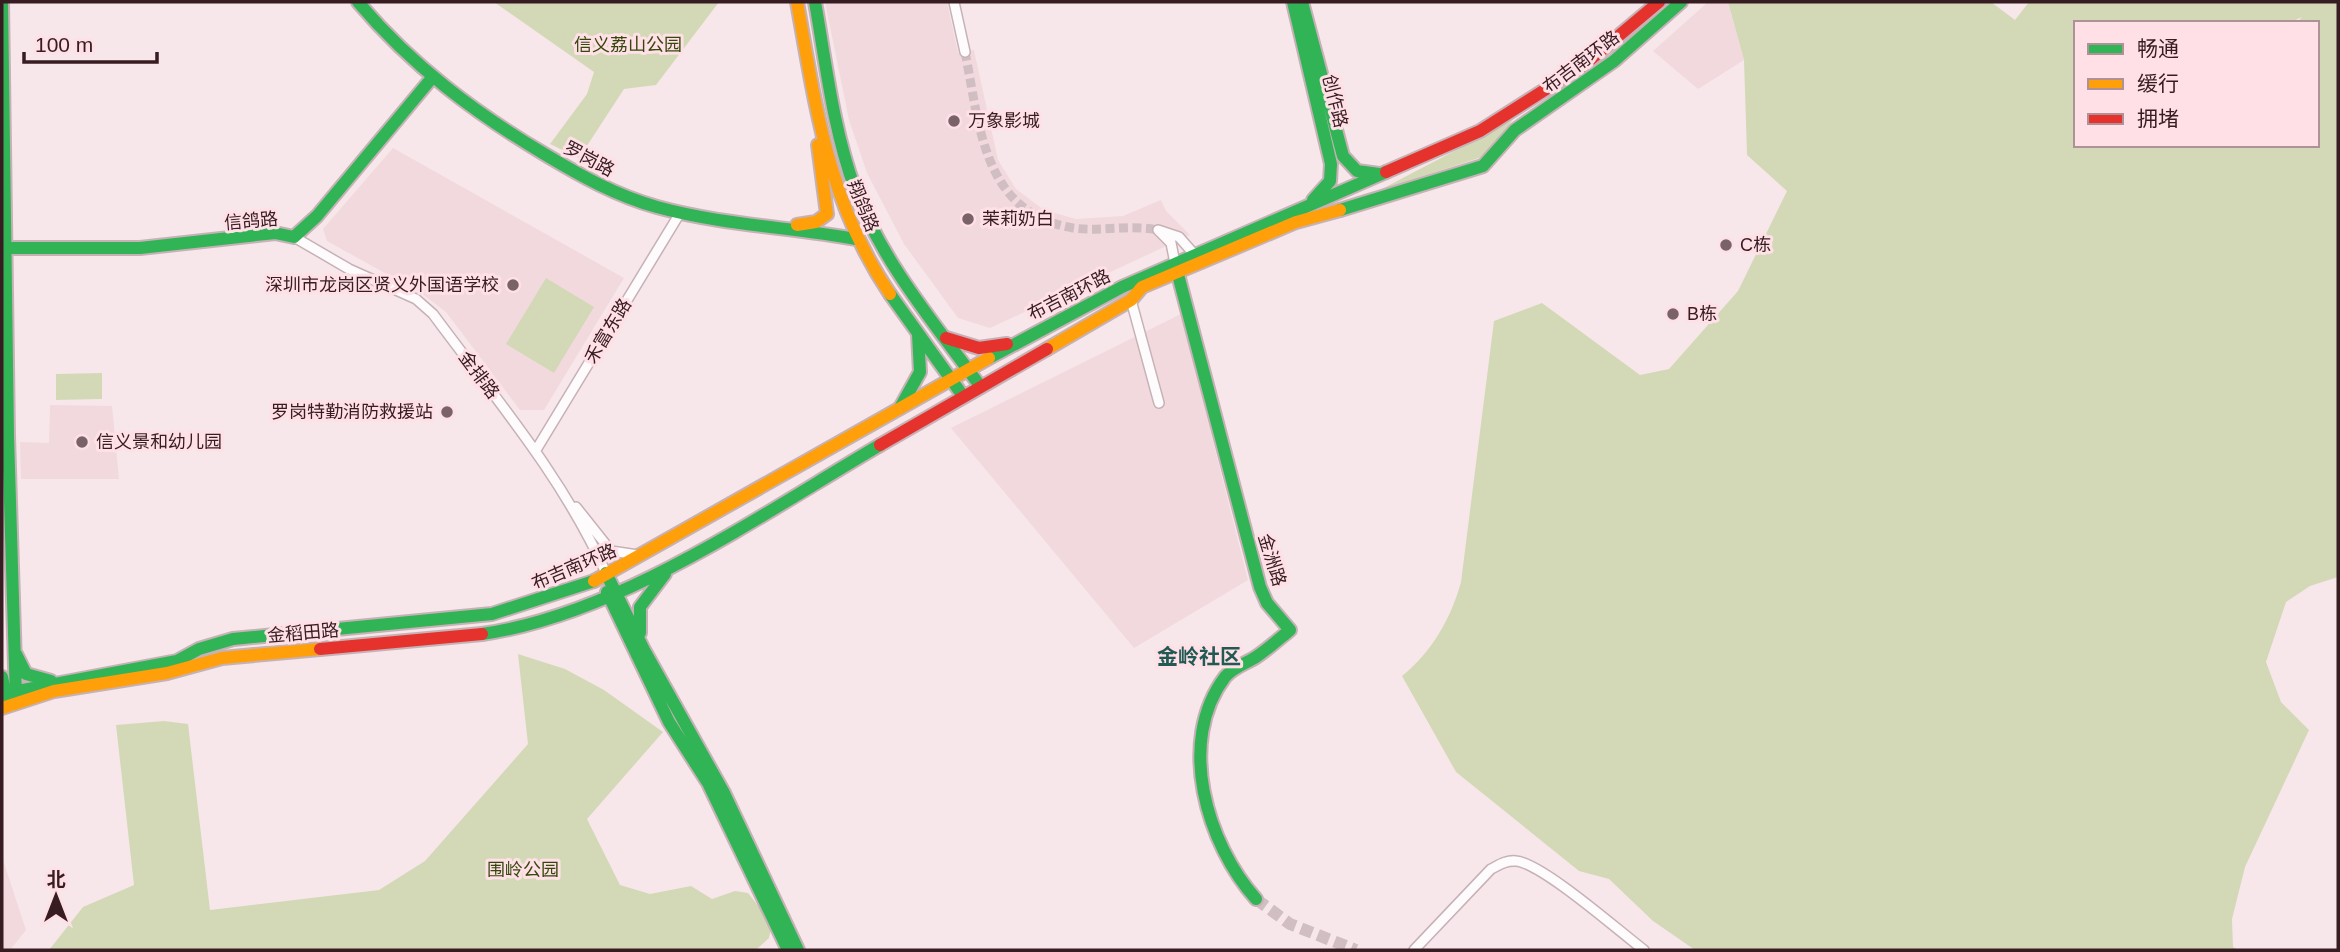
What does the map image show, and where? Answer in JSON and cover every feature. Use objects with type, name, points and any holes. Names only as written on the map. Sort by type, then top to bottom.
[{"type":"street","points":[[2,2],[3,248],[14,647],[8,700]]},
{"type":"street","name":"罗岗路","points":[[358,2],[375,24],[431,79],[500,129],[597,184],[632,200],[680,213],[856,239]]},
{"type":"street","name":"翔鸽路","points":[[797,2],[833,179],[856,239],[963,396]]},
{"type":"street","name":"翔鸽路","points":[[815,2],[850,174],[877,235],[980,386]]},
{"type":"street","points":[[954,2],[965,52]]},
{"type":"street","name":"创作路","points":[[1293,2],[1331,164],[1330,181],[1310,203]]},
{"type":"street","name":"创作路","points":[[1302,2],[1343,156],[1357,171],[1383,174]]},
{"type":"street","name":"布吉南环路","points":[[612,596],[670,567],[1130,300],[1142,287],[1176,268],[1194,254],[1480,131],[1584,65],[1659,2]]},
{"type":"street","name":"布吉南环路","points":[[492,614],[567,592],[650,552],[1016,342],[1176,268],[1296,222],[1367,204],[1483,166],[1515,130],[1614,61],[1681,2]]},
{"type":"street","name":"信鸽路","points":[[3,248],[140,248],[275,233],[294,237],[317,216],[431,79]]},
{"type":"street","points":[[779,227],[816,222],[827,214],[818,146],[821,124]]},
{"type":"street","name":"禾富东路","points":[[536,450],[680,213]]},
{"type":"street","points":[[1176,268],[1171,243],[1158,230],[1179,237],[1194,254]]},
{"type":"street","name":"金排路","points":[[294,237],[349,269],[416,299],[433,314],[536,450],[571,502],[606,573]]},
{"type":"street","name":"金洲路","points":[[1176,268],[1260,587],[1268,603],[1290,630],[1255,658],[1227,674],[1212,703],[1203,747],[1203,791],[1225,858],[1241,886],[1256,899]]},
{"type":"street","points":[[1130,300],[1158,403]]},
{"type":"street","points":[[898,411],[920,372],[918,330]]},
{"type":"street","points":[[946,338],[979,348],[1016,342]]},
{"type":"street","points":[[571,502],[586,516],[611,551],[631,555],[650,552]]},
{"type":"street","points":[[644,650],[637,620],[639,607],[645,594],[670,567]]},
{"type":"street","points":[[606,573],[612,596],[669,722],[708,783],[788,950]]},
{"type":"street","points":[[612,596],[720,786],[798,950]]},
{"type":"street","name":"金稻田路","points":[[8,700],[196,668],[222,658],[496,632],[552,620],[612,596]]},
{"type":"street","name":"金稻田路","points":[[8,700],[60,682],[177,661],[199,649],[233,639],[492,614]]},
{"type":"street","points":[[14,647],[26,674],[60,682]]},
{"type":"street","points":[[2,677],[8,700]]},
{"type":"street","points":[[1414,950],[1491,869],[1506,861],[1518,861],[1550,879],[1644,950]]},
{"type":"shaded area","points":[[825,2],[947,2],[958,53],[974,50],[998,160],[1016,189],[1044,210],[1076,219],[1123,216],[1161,200],[1166,211],[1190,235],[990,328],[958,318],[904,244],[867,173],[849,120]]},
{"type":"shaded area","points":[[1708,2],[1728,2],[1744,60],[1698,89],[1653,51]]},
{"type":"shaded area","name":"深圳市龙岗区贤义外国语学校","points":[[393,148],[624,278],[544,410],[520,410],[446,312],[421,293],[327,241],[323,229]]},
{"type":"shaded area","points":[[1181,314],[1248,580],[1134,648],[951,428]]},
{"type":"shaded area","name":"信义景和幼儿园","points":[[50,405],[112,406],[119,479],[21,479],[20,442],[49,443]]},
{"type":"shaded area","points":[[2,857],[26,930],[10,950],[2,950]]},
{"type":"green space","name":"信义荔山公园","points":[[494,2],[719,2],[656,85],[624,89],[579,158],[550,144],[587,94],[594,72]]},
{"type":"green space","points":[[1728,2],[1991,2],[2015,20],[2029,2],[2338,2],[2338,577],[2310,586],[2286,602],[2266,662],[2281,702],[2309,730],[2245,867],[2232,919],[2233,947],[2238,950],[1695,950],[1653,921],[1609,879],[1579,871],[1456,772],[1402,676],[1413,667],[1439,634],[1461,582],[1494,321],[1542,303],[1640,375],[1669,369],[1738,291],[1787,191],[1747,155],[1744,60]]},
{"type":"green space","points":[[1513,120],[1482,157],[1380,190]]},
{"type":"green space","points":[[546,278],[594,307],[554,373],[506,344]]},
{"type":"green space","points":[[102,373],[102,399],[56,400],[56,374]]},
{"type":"green space","name":"围岭公园","points":[[518,654],[565,669],[604,690],[663,732],[587,819],[620,885],[650,894],[691,886],[712,899],[735,891],[748,893],[772,923],[769,938],[756,950],[49,950],[83,907],[134,885],[116,725],[164,721],[188,724],[210,910],[379,890],[425,861],[528,744]]},
{"type":"tunnel","points":[[965,52],[975,108],[990,162],[1003,185],[1020,204],[1043,219],[1073,228],[1158,230]]},
{"type":"tunnel","points":[[1256,899],[1290,924],[1356,950]]},
{"type":"traffic: fast","points":[[2,2],[8,436],[16,698]]},
{"type":"traffic: fast","points":[[358,2],[400,47],[446,87],[520,139],[600,185],[642,202],[682,213],[856,239]]},
{"type":"traffic: fast","points":[[815,2],[841,143],[866,216],[911,292],[980,386]]},
{"type":"traffic: fast","points":[[1293,2],[1331,164],[1330,181],[1313,200]]},
{"type":"traffic: fast","points":[[1302,2],[1343,156],[1357,171],[1379,174]]},
{"type":"traffic: fast","points":[[1340,210],[1483,166],[1515,130],[1614,61],[1681,2]]},
{"type":"traffic: fast","points":[[2,248],[140,248],[275,233],[294,237],[317,216],[431,79]]},
{"type":"traffic: fast","points":[[989,358],[1122,287],[1386,172]]},
{"type":"traffic: fast","points":[[1176,267],[1260,587],[1267,603],[1290,630],[1225,677],[1210,703],[1202,731],[1200,761],[1212,822],[1224,850],[1256,899]]},
{"type":"traffic: fast","points":[[890,294],[963,396]]},
{"type":"traffic: fast","points":[[900,408],[920,372],[918,334]]},
{"type":"traffic: fast","points":[[482,634],[534,623],[586,606],[637,584],[738,530],[880,445]]},
{"type":"traffic: fast","points":[[606,573],[644,650],[724,793],[798,950]]},
{"type":"traffic: fast","points":[[640,633],[640,607],[665,574]]},
{"type":"traffic: fast","points":[[2,697],[23,690],[177,661],[199,649],[233,639],[492,614],[594,581]]},
{"type":"traffic: fast","points":[[607,592],[669,722],[708,783],[788,950]]},
{"type":"traffic: fast","points":[[16,654],[26,674],[51,681]]},
{"type":"traffic: fast","points":[[2,677],[7,702]]},
{"type":"traffic: slow","points":[[797,2],[818,117],[838,189],[869,259],[890,294]]},
{"type":"traffic: slow","points":[[797,225],[816,222],[827,214],[818,145]]},
{"type":"traffic: slow","points":[[1047,349],[1131,300],[1142,287],[1296,222],[1340,210]]},
{"type":"traffic: slow","points":[[594,581],[989,358]]},
{"type":"traffic: slow","points":[[2,708],[54,691],[167,673],[222,658],[320,649]]},
{"type":"traffic: jam","points":[[1386,172],[1480,131],[1584,65],[1659,2]]},
{"type":"traffic: jam","points":[[946,338],[979,348],[1007,344]]},
{"type":"traffic: jam","points":[[880,445],[1047,349]]},
{"type":"traffic: jam","points":[[320,649],[482,634]]},
{"type":"place","name":"万象影城","points":[[954,121]]},
{"type":"place","name":"茉莉奶白","points":[[968,219]]},
{"type":"place","name":"C栋","points":[[1726,245]]},
{"type":"place","name":"深圳市龙岗区贤义外国语学校","points":[[513,285]]},
{"type":"place","name":"B栋","points":[[1673,314]]},
{"type":"place","name":"罗岗特勤消防救援站","points":[[447,412]]},
{"type":"place","name":"信义景和幼儿园","points":[[82,442]]},
{"type":"district","name":"金岭社区","points":[[1199,656]]}]
